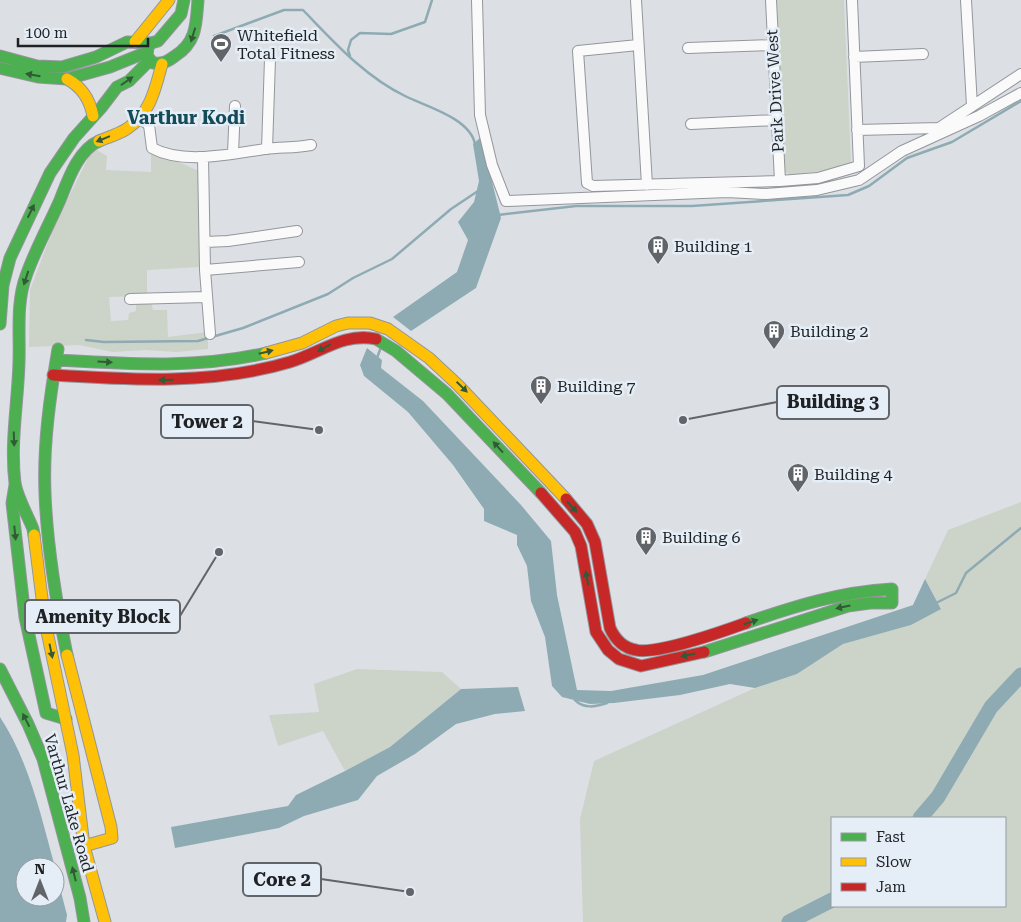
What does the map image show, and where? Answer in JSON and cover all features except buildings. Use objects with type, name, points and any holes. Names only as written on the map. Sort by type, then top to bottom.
[{"type":"street","points":[[135,42],[169,0]]},
{"type":"street","points":[[0,324],[3,285],[10,258],[50,174],[93,116],[117,87],[129,81],[151,49],[181,14],[184,0]]},
{"type":"street","points":[[151,49],[153,64],[166,62],[190,46],[195,30],[198,0]]},
{"type":"street","points":[[477,0],[480,114],[492,165],[506,201],[727,192],[766,194],[817,190],[860,180],[902,150],[979,116],[1021,93]]},
{"type":"street","points":[[636,0],[647,185]]},
{"type":"street","name":"Park Drive West","points":[[771,0],[780,181]]},
{"type":"street","points":[[638,45],[578,51],[587,183],[593,186],[647,185],[818,178],[859,166],[852,0]]},
{"type":"street","points":[[966,0],[972,106]]},
{"type":"street","points":[[67,79],[110,67],[151,49],[163,41],[171,50],[166,62]]},
{"type":"street","points":[[0,56],[37,66],[62,67],[84,62],[122,44],[135,42],[151,49]]},
{"type":"street","points":[[688,48],[773,45]]},
{"type":"street","points":[[854,57],[923,54]]},
{"type":"street","points":[[266,148],[270,59]]},
{"type":"street","name":"Varthur Lake Road","points":[[66,719],[46,713],[25,616],[12,503],[16,485],[14,417],[19,364],[21,296],[26,276],[69,178],[82,155],[94,143],[127,129],[139,118],[152,102],[166,62]]},
{"type":"street","points":[[0,68],[38,76],[67,79],[78,84],[92,106],[93,116]]},
{"type":"street","points":[[857,130],[939,128],[1021,74]]},
{"type":"street","points":[[233,152],[235,106]]},
{"type":"street","points":[[139,118],[148,125],[152,148],[162,153],[202,157],[233,152],[251,152],[266,148],[298,148],[311,145]]},
{"type":"street","points":[[690,124],[777,120]]},
{"type":"street","points":[[70,146],[82,155]]},
{"type":"street","points":[[202,157],[204,270],[210,334]]},
{"type":"street","points":[[204,242],[228,241],[297,231]]},
{"type":"street","points":[[204,270],[299,262]]},
{"type":"street","points":[[130,299],[206,297]]},
{"type":"street","points":[[53,375],[143,380],[198,379],[255,371],[300,358],[343,338],[357,336],[370,337],[382,341],[430,377],[461,406],[576,532],[581,546],[596,632],[604,647],[624,662],[641,666],[706,652],[805,618],[848,606],[892,603],[892,589],[845,592],[702,638],[641,651],[624,646],[610,628],[595,542],[587,524],[472,397],[411,344],[381,325],[365,322],[347,323],[331,328],[317,336],[274,350],[245,357],[197,364],[143,364],[57,354],[53,375],[45,464],[47,526],[55,592],[66,650],[111,827],[112,838],[84,846]]},
{"type":"street","points":[[390,346],[398,335]]},
{"type":"street","points":[[197,364],[198,379]]},
{"type":"street","points":[[430,377],[439,367]]},
{"type":"street","name":"Varthur Lake Road","points":[[16,485],[33,529],[45,622],[73,755],[84,846],[105,922]]},
{"type":"street","points":[[33,529],[47,526]]},
{"type":"street","points":[[801,605],[805,618]]},
{"type":"street","name":"Varthur Lake Road","points":[[0,669],[28,724],[43,759],[78,889],[84,922]]},
{"type":"shaded area","points":[[777,0],[844,0],[851,164],[847,168],[790,175],[784,171]]},
{"type":"shaded area","points":[[93,148],[107,156],[106,170],[151,172],[151,154],[165,156],[201,172],[199,267],[147,270],[147,296],[109,297],[111,321],[128,320],[129,313],[136,311],[136,303],[151,302],[153,310],[167,310],[168,337],[208,332],[208,349],[177,352],[145,350],[113,352],[79,345],[29,347],[30,290],[53,229]]},
{"type":"shaded area","points":[[1021,502],[1021,922],[583,922],[580,819],[594,761],[755,688],[797,674],[843,644],[911,625],[941,608],[925,579],[948,530]]},
{"type":"shaded area","points":[[357,669],[442,672],[461,689],[390,747],[345,771],[323,731],[278,746],[269,715],[319,712],[314,684]]},
{"type":"water","points":[[481,137],[501,218],[476,288],[411,331],[393,317],[457,272],[468,240],[458,222],[474,202],[479,181],[473,144]]},
{"type":"water","points":[[367,348],[382,360],[381,368],[423,401],[521,505],[551,541],[557,595],[577,690],[611,691],[703,675],[913,605],[925,579],[941,609],[911,625],[843,644],[797,674],[755,688],[730,684],[680,695],[614,703],[590,704],[562,697],[552,686],[545,637],[531,601],[527,566],[517,545],[517,535],[484,521],[484,509],[453,465],[408,412],[364,376],[360,365]]},
{"type":"water","points":[[518,687],[525,711],[495,714],[456,724],[415,754],[377,776],[358,800],[304,816],[279,828],[175,848],[171,827],[288,806],[296,795],[390,747],[461,689]]},
{"type":"water","points":[[0,717],[19,752],[26,770],[52,857],[15,857],[15,907],[65,907],[67,915],[66,922],[0,922]]},
{"type":"waterway","points":[[350,56],[348,50],[351,40],[360,33],[391,34],[425,22],[432,0]]},
{"type":"waterway","points":[[214,36],[284,10],[303,10],[338,46],[376,79],[405,96],[456,120],[465,127],[475,144]]},
{"type":"waterway","points":[[498,215],[576,206],[692,206],[848,195],[869,186],[907,158],[952,142],[1021,101]]},
{"type":"waterway","points":[[86,340],[104,342],[198,341],[243,328],[328,294],[353,278],[392,259],[451,209],[478,191]]},
{"type":"waterway","points":[[377,358],[381,347]]},
{"type":"waterway","points":[[936,603],[956,593],[966,573],[1021,528]]},
{"type":"waterway","points":[[921,817],[938,797],[991,707],[1021,675]]},
{"type":"waterway","points":[[575,700],[582,705],[590,706],[607,703]]},
{"type":"waterway","points":[[789,922],[831,901]]},
{"type":"traffic: fast","points":[[184,0],[181,14],[158,41],[151,43],[148,47],[147,56],[153,63],[162,63],[169,60],[188,45],[194,32],[198,0]]},
{"type":"traffic: fast","points":[[0,56],[37,66],[62,67],[96,57],[127,42],[151,43]]},
{"type":"traffic: fast","points":[[0,68],[38,77],[67,79],[110,67],[147,52]]},
{"type":"traffic: fast","points":[[0,324],[3,285],[10,258],[50,173],[74,138],[117,87],[129,81],[150,60]]},
{"type":"traffic: fast","points":[[34,535],[16,488],[14,468],[21,297],[30,266],[70,175],[85,151],[99,141]]},
{"type":"traffic: fast","points":[[376,339],[396,351],[447,394],[541,493]]},
{"type":"traffic: fast","points":[[58,349],[48,421],[45,493],[53,574],[67,655]]},
{"type":"traffic: fast","points":[[56,360],[162,364],[214,361],[266,353]]},
{"type":"traffic: fast","points":[[15,485],[12,503],[25,617],[46,713],[66,719]]},
{"type":"traffic: fast","points":[[704,652],[848,606],[892,603],[892,589],[854,593],[818,601],[746,623]]},
{"type":"traffic: fast","points":[[0,669],[28,724],[43,759],[80,898],[84,922]]},
{"type":"traffic: slow","points":[[135,42],[169,0]]},
{"type":"traffic: slow","points":[[99,141],[125,130],[142,115],[151,99],[162,64]]},
{"type":"traffic: slow","points":[[67,79],[84,94],[93,116]]},
{"type":"traffic: slow","points":[[266,353],[302,343],[336,326],[348,323],[370,323],[388,329],[429,358],[458,385],[566,499]]},
{"type":"traffic: slow","points":[[34,535],[45,622],[73,755],[84,846],[105,922]]},
{"type":"traffic: slow","points":[[67,655],[111,827],[112,838],[84,846]]},
{"type":"traffic: jam","points":[[53,375],[142,379],[202,378],[261,369],[290,362],[332,344],[353,338],[376,339]]},
{"type":"traffic: jam","points":[[541,493],[575,532],[581,546],[596,632],[608,650],[619,659],[641,666],[704,652]]},
{"type":"traffic: jam","points":[[566,499],[587,524],[595,542],[610,628],[614,636],[623,645],[636,650],[659,649],[746,623]]},
{"type":"place","name":"Whitefield Total Fitness","points":[[221,63]]},
{"type":"place","name":"Building 1","points":[[658,265]]},
{"type":"place","name":"Building 2","points":[[774,350]]},
{"type":"place","name":"Building 7","points":[[541,405]]},
{"type":"place","name":"Building 3","points":[[683,420]]},
{"type":"place","name":"Tower 2","points":[[319,430]]},
{"type":"place","name":"Building 4","points":[[798,493]]},
{"type":"place","name":"Amenity Block","points":[[219,552]]},
{"type":"place","name":"Building 6","points":[[646,556]]},
{"type":"place","name":"Core 2","points":[[410,892]]},
{"type":"district","name":"Varthur Kodi","points":[[186,117]]}]
